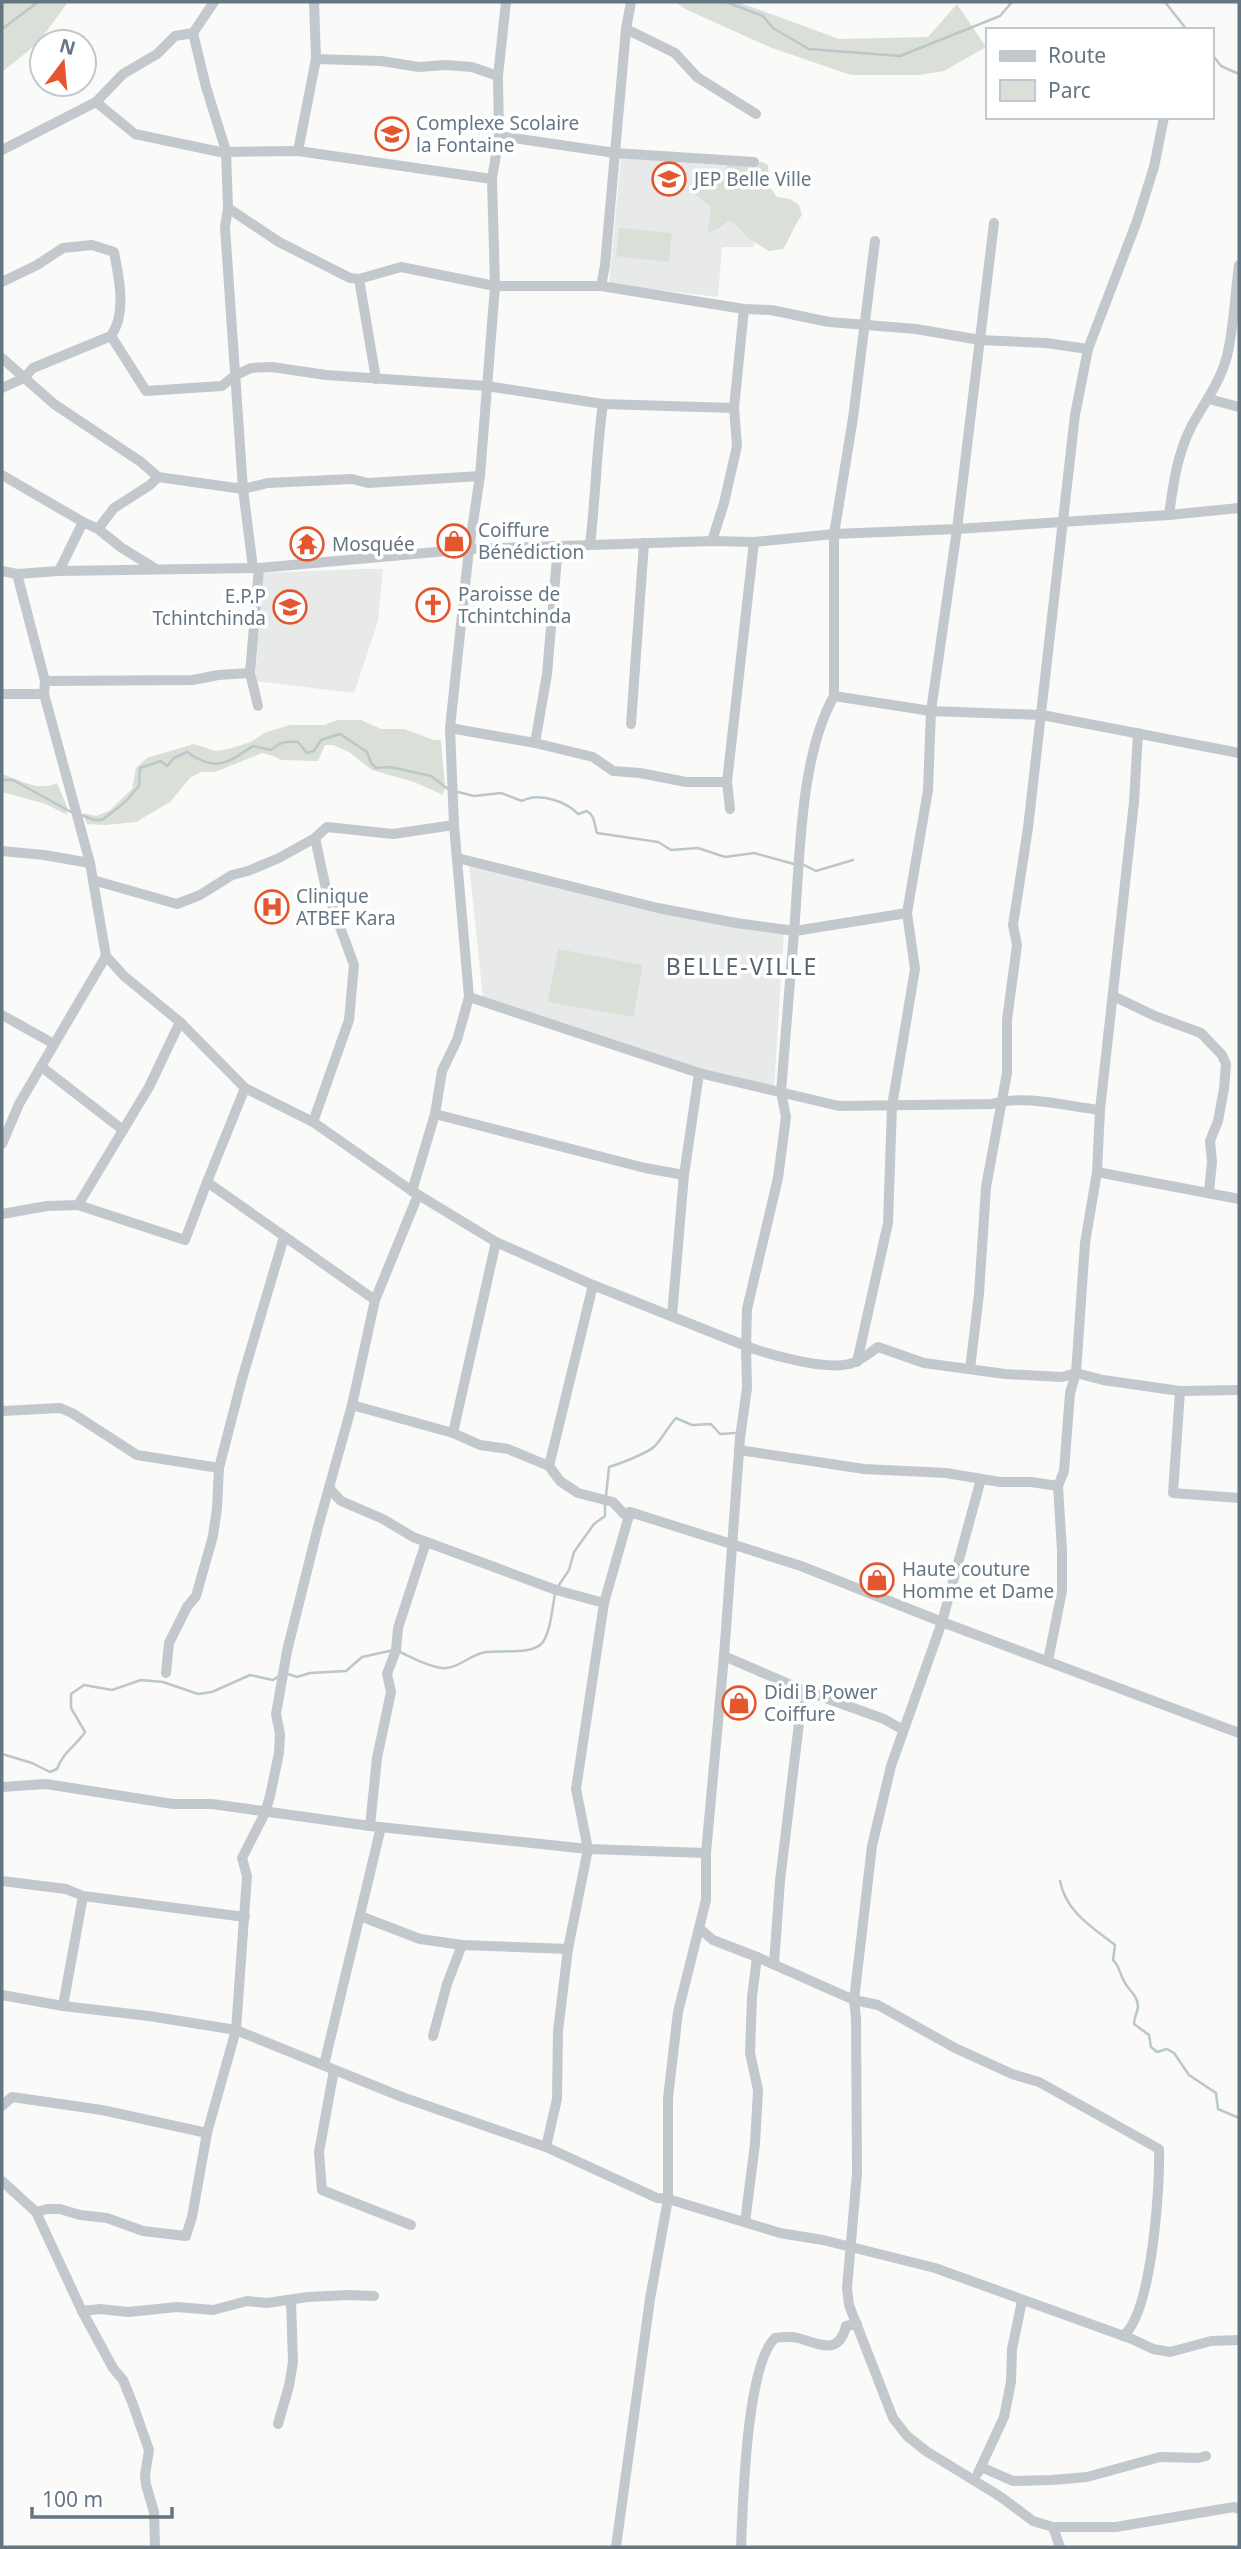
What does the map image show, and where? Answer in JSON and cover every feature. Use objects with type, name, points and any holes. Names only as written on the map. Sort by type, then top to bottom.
[{"type":"street","points":[[2,150],[96,102],[123,74],[158,54],[175,36],[193,33],[215,2]]},
{"type":"street","points":[[298,151],[316,59],[314,2]]},
{"type":"street","points":[[36,2212],[60,2209],[80,2215],[107,2218],[143,2231],[186,2236],[207,2133],[236,2030],[246,1917],[247,1875],[242,1858],[265,1813],[279,1753],[280,1734],[276,1714],[287,1651],[352,1405],[375,1300],[415,1193],[435,1114],[442,1071],[457,1040],[469,997],[454,825],[450,728],[480,476],[495,286],[492,179],[499,136],[498,76],[506,2]]},
{"type":"street","points":[[601,286],[627,4]]},
{"type":"street","points":[[626,29],[675,53],[697,77],[756,114]]},
{"type":"street","points":[[193,33],[226,152],[228,208],[225,227],[234,376],[243,489],[256,568],[250,673],[258,706]]},
{"type":"street","points":[[316,59],[381,61],[419,67],[472,66],[498,76]]},
{"type":"street","points":[[96,102],[135,134],[220,152],[298,151],[492,179]]},
{"type":"street","points":[[970,1369],[982,1258],[986,1187],[1007,1073],[1007,1020],[1017,944],[1013,925],[1042,715],[1061,522],[1075,415],[1088,349],[1154,167],[1164,119]]},
{"type":"street","points":[[499,136],[615,153],[754,162]]},
{"type":"street","points":[[228,208],[279,242],[350,278],[359,279],[401,267],[495,286],[601,286],[744,309],[771,310],[829,322],[916,329],[980,340],[1046,343],[1088,349]]},
{"type":"street","points":[[857,1362],[888,1223],[892,1106],[915,969],[907,913],[928,790],[931,711],[957,529],[994,223]]},
{"type":"street","points":[[616,2547],[650,2300],[668,2199],[669,2076],[678,2012],[706,1900],[706,1853],[739,1450],[747,1388],[747,1309],[778,1178],[786,1117],[781,1092],[798,863],[810,763],[822,717],[834,696],[834,534],[875,241]]},
{"type":"street","points":[[2,282],[63,248],[92,245],[114,252],[120,281],[117,327],[111,336],[33,368],[24,378],[2,388]]},
{"type":"street","points":[[1169,515],[1175,468],[1191,428],[1209,400],[1235,333],[1239,265]]},
{"type":"street","points":[[359,279],[376,379]]},
{"type":"street","points":[[712,541],[737,446],[734,408],[744,309]]},
{"type":"street","points":[[111,336],[146,391],[222,386],[234,376],[251,368],[272,367],[326,375],[487,386],[603,404],[734,408]]},
{"type":"street","points":[[2,358],[54,404],[141,462],[158,477],[243,489],[268,483],[352,479],[368,483],[480,476]]},
{"type":"street","points":[[1209,400],[1239,407]]},
{"type":"street","points":[[590,544],[603,404]]},
{"type":"street","points":[[2,475],[98,529],[156,569]]},
{"type":"street","points":[[98,529],[114,508],[158,477]]},
{"type":"street","points":[[2,571],[17,574],[256,568],[470,550],[590,544],[754,542],[834,534],[957,529],[1239,508]]},
{"type":"street","points":[[59,571],[83,522]]},
{"type":"street","points":[[730,809],[727,782],[754,542]]},
{"type":"street","points":[[631,724],[644,543]]},
{"type":"street","points":[[535,743],[547,674],[558,545]]},
{"type":"street","points":[[17,574],[45,681],[44,694],[90,863],[106,956],[124,976],[180,1022],[245,1088],[313,1122],[415,1193],[496,1242],[593,1285],[767,1354],[806,1362],[847,1365],[857,1362],[878,1347],[924,1363],[1005,1374],[1062,1377],[1076,1373],[1103,1380],[1180,1391],[1239,1390]]},
{"type":"street","points":[[45,681],[193,680],[250,673]]},
{"type":"street","points":[[2,694],[44,694]]},
{"type":"street","points":[[834,696],[931,711],[1042,715],[1239,753]]},
{"type":"street","points":[[450,728],[535,743],[593,757],[613,771],[640,772],[686,782],[727,782]]},
{"type":"street","points":[[1048,1661],[1062,1591],[1058,1486],[1064,1471],[1070,1393],[1076,1373],[1085,1243],[1097,1172],[1100,1110],[1134,803],[1138,733]]},
{"type":"street","points":[[93,880],[177,904],[200,895],[232,875],[279,858],[315,838],[327,827],[393,834],[454,825]]},
{"type":"street","points":[[313,1122],[349,1020],[354,965],[326,889],[315,838]]},
{"type":"street","points":[[2,851],[90,863]]},
{"type":"street","points":[[457,858],[658,908],[736,923],[794,930],[907,913]]},
{"type":"street","points":[[2,1144],[19,1104],[43,1068],[54,1044],[106,956]]},
{"type":"street","points":[[1113,996],[1155,1016],[1201,1033],[1222,1055],[1226,1064],[1222,1099],[1210,1141],[1212,1162],[1209,1192]]},
{"type":"street","points":[[469,997],[699,1073],[839,1105],[991,1104],[1024,1100],[1100,1110]]},
{"type":"street","points":[[2,1015],[54,1044]]},
{"type":"street","points":[[78,1205],[149,1087],[180,1022]]},
{"type":"street","points":[[1226,1064],[1239,1066]]},
{"type":"street","points":[[43,1068],[123,1130]]},
{"type":"street","points":[[672,1316],[684,1175],[699,1073]]},
{"type":"street","points":[[2,1214],[47,1206],[78,1205],[184,1240],[245,1088]]},
{"type":"street","points":[[435,1114],[645,1168],[684,1175]]},
{"type":"street","points":[[1097,1172],[1239,1199]]},
{"type":"street","points":[[207,1182],[375,1300]]},
{"type":"street","points":[[166,1673],[169,1643],[187,1607],[196,1596],[213,1536],[218,1508],[219,1468],[284,1237]]},
{"type":"street","points":[[453,1433],[496,1242]]},
{"type":"street","points":[[549,1466],[593,1285]]},
{"type":"street","points":[[1180,1391],[1173,1493],[1239,1498]]},
{"type":"street","points":[[352,1405],[453,1433],[480,1445],[508,1449],[549,1466],[560,1480],[578,1493],[613,1502],[624,1514],[630,1512],[801,1566],[1239,1733]]},
{"type":"street","points":[[2,1411],[60,1409],[72,1413],[136,1455],[219,1468]]},
{"type":"street","points":[[739,1450],[864,1469],[946,1473],[1058,1486]]},
{"type":"street","points":[[981,1479],[942,1622],[903,1730],[872,1846],[854,2000],[857,2173],[847,2288],[849,2305],[893,2418],[907,2436],[1033,2521],[1053,2527],[1116,2527],[1234,2507],[1239,2509]]},
{"type":"street","points":[[328,1488],[341,1501],[383,1519],[413,1537],[556,1590],[604,1603]]},
{"type":"street","points":[[546,2147],[557,2099],[558,2031],[568,1949],[588,1849],[576,1789],[604,1603],[630,1512]]},
{"type":"street","points":[[411,2225],[322,2190],[319,2152],[329,2067],[376,1827],[377,1758],[391,1692],[387,1674],[396,1650],[398,1628],[426,1542]]},
{"type":"street","points":[[724,1656],[803,1690],[884,1719],[903,1730]]},
{"type":"street","points":[[774,1964],[781,1867],[803,1690]]},
{"type":"street","points":[[2,1787],[46,1784],[173,1804],[212,1804],[376,1827],[588,1849],[706,1853]]},
{"type":"street","points":[[2,1881],[66,1889],[83,1896],[246,1917]]},
{"type":"street","points":[[63,2006],[83,1896]]},
{"type":"street","points":[[360,1916],[420,1938],[462,1945],[568,1949]]},
{"type":"street","points":[[699,1928],[713,1940],[757,1956],[854,2000],[878,2006],[955,2048],[1012,2074],[1039,2082],[1159,2149],[1154,2234],[1143,2291],[1131,2329],[1123,2336]]},
{"type":"street","points":[[433,2036],[447,1984],[462,1945]]},
{"type":"street","points":[[745,2222],[755,2144],[758,2090],[750,2053],[757,1956]]},
{"type":"street","points":[[2,1995],[236,2030],[447,2114],[546,2147],[657,2198],[780,2233],[823,2240],[935,2268],[1153,2349],[1170,2352],[1211,2341],[1239,2340]]},
{"type":"street","points":[[2,2106],[12,2098],[102,2110],[207,2133]]},
{"type":"street","points":[[2,2181],[36,2212],[82,2311],[113,2368],[123,2380],[149,2450],[145,2475],[155,2512],[155,2547]]},
{"type":"street","points":[[82,2311],[100,2309],[128,2312],[177,2307],[213,2310],[247,2301],[374,2296]]},
{"type":"street","points":[[278,2424],[293,2362],[291,2301]]},
{"type":"street","points":[[975,2481],[1004,2417],[1012,2382],[1012,2349],[1022,2301]]},
{"type":"street","points":[[741,2547],[745,2474],[756,2381],[764,2353],[775,2338],[797,2338],[811,2344],[828,2346],[839,2342],[844,2336],[846,2326],[857,2324]]},
{"type":"street","points":[[981,2467],[1013,2481],[1052,2480],[1087,2477],[1160,2457],[1206,2456]]},
{"type":"street","points":[[1053,2527],[1060,2547]]},
{"type":"shaded area","points":[[621,158],[765,168],[754,247],[722,247],[718,297],[609,284]]},
{"type":"shaded area","name":"E.P.P Tchintchinda","points":[[383,569],[378,621],[354,693],[255,681],[263,573]]},
{"type":"shaded area","points":[[469,865],[784,931],[774,1089],[702,1071],[483,997]]},
{"type":"green space","points":[[2,2],[68,2],[49,28],[28,28],[28,51],[2,72]]},
{"type":"green space","points":[[676,2],[738,2],[839,39],[928,37],[957,4],[986,47],[944,71],[919,75],[851,75],[772,48],[685,9]]},
{"type":"green space","points":[[762,162],[768,165],[769,186],[777,197],[790,199],[799,205],[802,215],[783,249],[769,251],[728,221],[718,229],[708,232],[711,207],[696,195],[700,179],[706,173],[723,173],[728,163]]},
{"type":"green space","points":[[619,228],[672,233],[669,262],[616,256]]},
{"type":"green space","points":[[338,720],[361,720],[381,729],[404,729],[441,740],[445,787],[443,795],[414,782],[372,770],[349,752],[333,745],[325,745],[318,761],[281,760],[262,753],[215,772],[201,772],[191,777],[170,802],[136,822],[87,824],[83,813],[96,816],[109,811],[132,789],[136,768],[147,758],[194,744],[216,751],[228,749],[290,725],[324,725]]},
{"type":"green space","points":[[2,774],[36,786],[57,783],[67,807],[67,815],[46,804],[2,792]]},
{"type":"green space","points":[[558,949],[643,965],[633,1017],[548,1002]]},
{"type":"waterway","points":[[2,29],[38,2]]},
{"type":"waterway","points":[[726,2],[763,16],[773,28],[809,49],[900,56],[1000,16],[1012,2]]},
{"type":"waterway","points":[[1165,2],[1185,28]]},
{"type":"waterway","points":[[1213,56],[1221,66],[1239,74]]},
{"type":"waterway","points":[[81,815],[102,820],[124,803],[139,786],[140,768],[161,761],[167,766],[174,758],[187,752],[213,764],[228,761],[253,746],[271,750],[287,742],[298,742],[307,753],[314,751],[321,740],[340,734],[367,752],[376,768],[390,767],[431,776],[448,789]]},
{"type":"waterway","points":[[2,780],[13,780],[71,812]]},
{"type":"waterway","points":[[458,792],[474,796],[501,793],[522,801],[536,797],[552,799],[578,814],[587,811],[590,813],[597,833],[658,842],[671,850],[698,848],[725,857],[754,853],[794,864]]},
{"type":"waterway","points":[[800,863],[816,871],[853,860]]},
{"type":"waterway","points":[[606,1496],[609,1467],[651,1449],[676,1418],[692,1425],[711,1424],[720,1434],[735,1433]]},
{"type":"waterway","points":[[557,1588],[569,1570],[574,1552],[594,1524],[605,1516],[605,1503]]},
{"type":"waterway","points":[[400,1652],[430,1666],[447,1668],[486,1652],[533,1649],[546,1637],[555,1594]]},
{"type":"waterway","points":[[288,1674],[297,1677],[310,1673],[346,1671],[362,1657],[394,1650]]},
{"type":"waterway","points":[[2,1754],[32,1763],[50,1772],[57,1769],[85,1732],[71,1708],[71,1694],[84,1685],[112,1690],[141,1680],[163,1682],[198,1694],[212,1692],[250,1675],[273,1680],[279,1676]]},
{"type":"waterway","points":[[1060,1881],[1074,1910],[1115,1945],[1113,1960],[1138,2003],[1134,2024],[1149,2035],[1151,2047],[1157,2052],[1167,2049],[1174,2053],[1189,2075],[1216,2093],[1218,2109],[1239,2118]]},
{"type":"place","name":"Complexe Scolaire la Fontaine","points":[[392,134]]},
{"type":"place","name":"JEP Belle Ville","points":[[669,179]]},
{"type":"place","name":"Coiffure Bénédiction","points":[[454,541]]},
{"type":"place","name":"Mosquée","points":[[307,544]]},
{"type":"place","name":"Paroisse de Tchintchinda","points":[[433,605]]},
{"type":"place","name":"E.P.P Tchintchinda","points":[[290,607]]},
{"type":"place","name":"Clinique ATBEF Kara","points":[[272,907]]},
{"type":"place","name":"Haute couture Homme et Dame","points":[[877,1580]]},
{"type":"place","name":"Didi B Power Coiffure","points":[[739,1703]]},
{"type":"district","name":"BELLE-VILLE","points":[[742,967]]}]
